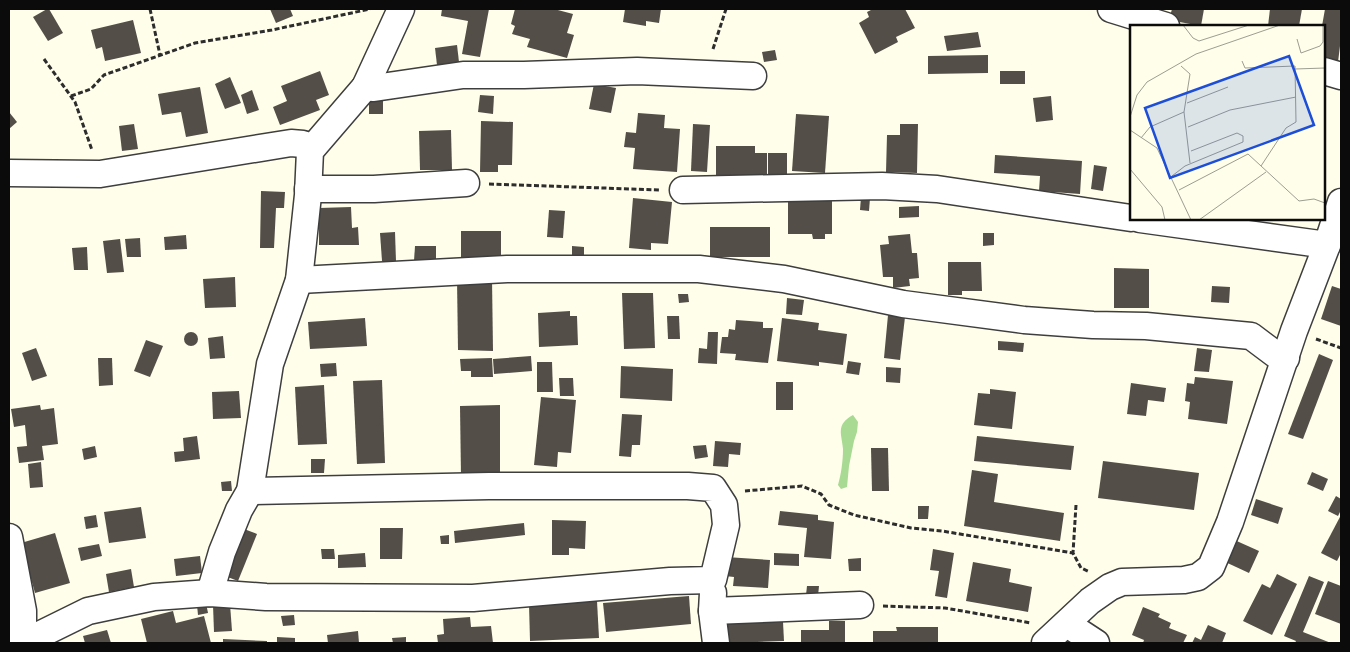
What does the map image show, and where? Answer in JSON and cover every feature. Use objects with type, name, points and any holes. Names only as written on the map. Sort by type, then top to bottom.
[{"type":"street","points":[[210,593],[222,552],[239,510],[250,491],[270,364],[299,280],[310,151],[365,87],[400,9]]},
{"type":"street","points":[[1111,9],[1163,25]]},
{"type":"street","points":[[365,87],[374,88],[463,75],[637,71],[753,76]]},
{"type":"street","points":[[1325,71],[1341,76]]},
{"type":"street","points":[[9,173],[100,174],[291,143],[303,144],[310,151]]},
{"type":"street","points":[[308,189],[374,189],[466,183]]},
{"type":"street","points":[[684,190],[882,186],[936,189],[1130,218]]},
{"type":"street","points":[[1096,643],[1059,631],[1090,601],[1110,587],[1122,582],[1198,577],[1211,567],[1230,522],[1294,331],[1327,245],[1341,202]]},
{"type":"street","points":[[1147,220],[1327,245]]},
{"type":"street","points":[[299,280],[507,269],[699,269],[784,278],[903,304],[1024,320],[1093,325],[1146,326],[1251,336],[1275,354],[1286,358]]},
{"type":"street","points":[[250,491],[480,486],[688,486],[713,488],[724,505],[726,525],[713,580],[712,612],[716,643]]},
{"type":"street","points":[[9,537],[23,611],[23,643],[88,611],[154,597],[210,593],[266,597],[473,598],[670,581],[713,580]]},
{"type":"street","points":[[712,612],[860,605]]},
{"type":"path","points":[[150,9],[160,55]]},
{"type":"path","points":[[71,96],[91,89],[104,76],[195,43],[272,30],[370,9]]},
{"type":"path","points":[[704,73],[726,9]]},
{"type":"path","points":[[44,59],[75,102],[100,174]]},
{"type":"path","points":[[466,183],[684,190]]},
{"type":"path","points":[[716,493],[802,486],[821,494],[829,505],[863,517],[911,528],[942,531],[1073,553]]},
{"type":"path","points":[[1076,505],[1073,553],[1081,568],[1102,576],[1110,587]]},
{"type":"path","points":[[860,605],[945,608],[1059,631]]},
{"type":"green space","points":[[853,415],[858,422],[857,432],[849,466],[847,487],[841,489],[838,485],[843,454],[841,430],[844,422]]},
{"type":"building","points":[[49,9],[63,33],[48,41],[33,17]]},
{"type":"building","points":[[270,9],[290,9],[293,16],[276,23]]},
{"type":"building","points":[[442,9],[489,9],[480,57],[462,54],[468,21],[441,16]]},
{"type":"building","points":[[515,9],[554,9],[573,14],[567,33],[574,35],[567,58],[527,47],[530,39],[512,34],[515,26],[511,24]]},
{"type":"building","points":[[625,9],[661,9],[659,23],[646,21],[646,26],[623,22]]},
{"type":"building","points":[[873,9],[905,9],[915,28],[896,37],[898,42],[875,54],[859,23],[869,17],[867,12]]},
{"type":"building","points":[[1172,9],[1204,9],[1201,25],[1169,20]]},
{"type":"building","points":[[1270,9],[1302,9],[1299,25],[1268,25]]},
{"type":"building","points":[[1325,9],[1341,9],[1341,38],[1338,62],[1325,60],[1325,25],[1322,25]]},
{"type":"building","points":[[133,20],[141,53],[105,61],[102,47],[96,49],[91,30]]},
{"type":"building","points":[[978,32],[981,47],[947,51],[944,36]]},
{"type":"building","points":[[457,45],[459,62],[437,65],[435,48]]},
{"type":"building","points":[[775,50],[777,60],[764,62],[762,52]]},
{"type":"building","points":[[988,55],[988,73],[928,74],[928,56]]},
{"type":"building","points":[[320,71],[329,95],[316,100],[320,110],[280,125],[273,107],[287,101],[281,86]]},
{"type":"building","points":[[1000,71],[1025,71],[1025,84],[1000,84]]},
{"type":"building","points":[[230,77],[241,103],[225,109],[215,84]]},
{"type":"building","points":[[594,84],[616,88],[611,113],[589,109]]},
{"type":"building","points":[[200,87],[208,133],[186,137],[181,112],[162,115],[158,94]]},
{"type":"building","points":[[252,90],[259,110],[247,114],[241,95]]},
{"type":"building","points":[[480,95],[494,96],[493,114],[478,112]]},
{"type":"building","points":[[1051,96],[1053,120],[1036,122],[1033,98]]},
{"type":"building","points":[[369,100],[383,101],[383,114],[369,114]]},
{"type":"building","points":[[9,112],[17,122],[9,129]]},
{"type":"building","points":[[638,113],[665,115],[664,128],[680,129],[677,172],[633,169],[635,148],[624,147],[626,132],[636,133]]},
{"type":"building","points":[[796,114],[829,116],[825,173],[792,171]]},
{"type":"building","points":[[481,121],[513,122],[512,165],[498,165],[498,172],[480,172]]},
{"type":"building","points":[[134,124],[138,149],[122,151],[119,126]]},
{"type":"building","points":[[693,124],[710,125],[707,172],[691,171]]},
{"type":"building","points":[[900,124],[918,124],[917,173],[886,172],[887,135],[900,135]]},
{"type":"building","points":[[451,130],[452,170],[420,170],[419,131]]},
{"type":"building","points":[[716,146],[755,146],[755,153],[767,153],[767,180],[716,180]]},
{"type":"building","points":[[768,153],[787,153],[787,182],[768,182]]},
{"type":"building","points":[[995,155],[1082,161],[1080,194],[1039,191],[1040,176],[994,173]]},
{"type":"building","points":[[1094,165],[1107,167],[1103,191],[1091,189]]},
{"type":"building","points":[[261,191],[285,192],[284,208],[276,208],[274,248],[260,248]]},
{"type":"building","points":[[861,197],[870,198],[869,211],[860,210]]},
{"type":"building","points":[[633,198],[672,202],[668,244],[651,243],[651,250],[629,248]]},
{"type":"building","points":[[788,201],[832,201],[832,234],[825,234],[825,239],[813,239],[812,234],[788,234]]},
{"type":"building","points":[[919,206],[919,217],[899,218],[899,207]]},
{"type":"building","points":[[351,207],[352,228],[358,227],[359,245],[319,245],[319,208]]},
{"type":"building","points":[[549,210],[565,211],[563,238],[547,237]]},
{"type":"building","points":[[710,227],[770,227],[770,257],[710,257]]},
{"type":"building","points":[[461,231],[501,231],[501,260],[461,260]]},
{"type":"building","points":[[395,232],[396,261],[382,261],[380,233]]},
{"type":"building","points":[[983,233],[994,233],[994,245],[983,246]]},
{"type":"building","points":[[910,234],[912,253],[917,253],[919,278],[909,279],[910,286],[893,288],[893,277],[883,277],[880,245],[889,244],[888,236]]},
{"type":"building","points":[[186,235],[187,249],[165,250],[164,237]]},
{"type":"building","points":[[140,238],[141,257],[127,257],[125,239]]},
{"type":"building","points":[[120,239],[124,272],[107,273],[103,241]]},
{"type":"building","points":[[415,246],[436,246],[436,261],[414,261]]},
{"type":"building","points":[[572,246],[584,247],[584,256],[572,255]]},
{"type":"building","points":[[87,247],[88,270],[74,270],[72,248]]},
{"type":"building","points":[[948,262],[981,262],[982,291],[962,291],[962,295],[948,295]]},
{"type":"building","points":[[1114,268],[1149,269],[1149,308],[1114,308]]},
{"type":"building","points":[[235,277],[236,307],[205,308],[203,279]]},
{"type":"building","points":[[457,279],[492,279],[493,351],[458,350]]},
{"type":"building","points":[[1212,286],[1230,287],[1229,303],[1211,302]]},
{"type":"building","points":[[1332,286],[1341,289],[1341,326],[1321,319]]},
{"type":"building","points":[[622,293],[653,293],[655,348],[624,349]]},
{"type":"building","points":[[678,294],[688,294],[689,302],[679,303]]},
{"type":"building","points":[[787,298],[804,300],[802,315],[786,314]]},
{"type":"building","points":[[570,311],[570,316],[577,316],[578,345],[539,347],[538,313]]},
{"type":"building","points":[[888,315],[905,317],[900,360],[884,358]]},
{"type":"building","points":[[667,316],[679,316],[680,339],[668,339]]},
{"type":"building","points":[[365,318],[367,346],[310,349],[308,322]]},
{"type":"building","points":[[782,318],[819,323],[818,330],[847,334],[843,365],[819,362],[819,366],[777,361]]},
{"type":"building","points":[[736,320],[763,322],[763,328],[773,328],[768,363],[735,360],[736,354],[720,353],[722,337],[728,337],[729,329],[735,330]]},
{"type":"building","points":[[188,332],[194,332],[198,339],[194,346],[188,346],[184,342],[184,336]]},
{"type":"building","points":[[708,332],[718,332],[717,364],[698,363],[699,348],[707,349]]},
{"type":"building","points":[[223,336],[225,358],[210,359],[208,338]]},
{"type":"building","points":[[146,340],[163,346],[150,377],[134,371]]},
{"type":"building","points":[[998,341],[1024,343],[1023,352],[998,350]]},
{"type":"building","points":[[36,348],[47,376],[32,381],[22,353]]},
{"type":"building","points":[[1197,348],[1212,350],[1209,372],[1194,371]]},
{"type":"building","points":[[1319,354],[1333,360],[1303,439],[1288,434]]},
{"type":"building","points":[[531,356],[532,371],[494,374],[493,359]]},
{"type":"building","points":[[98,358],[112,358],[113,385],[99,386]]},
{"type":"building","points":[[492,358],[493,377],[471,377],[471,371],[461,371],[460,359]]},
{"type":"building","points":[[848,361],[861,363],[859,375],[846,373]]},
{"type":"building","points":[[537,362],[552,362],[553,392],[537,392]]},
{"type":"building","points":[[336,363],[337,376],[321,377],[320,364]]},
{"type":"building","points":[[621,366],[673,369],[672,401],[620,398]]},
{"type":"building","points":[[886,367],[901,368],[900,383],[886,382]]},
{"type":"building","points":[[1195,377],[1233,381],[1227,424],[1188,419],[1190,402],[1185,401],[1187,383],[1194,384]]},
{"type":"building","points":[[559,378],[573,378],[574,396],[560,396]]},
{"type":"building","points":[[382,380],[385,463],[357,464],[353,381]]},
{"type":"building","points":[[776,382],[793,382],[793,410],[776,410]]},
{"type":"building","points":[[1131,383],[1166,388],[1164,402],[1148,400],[1146,416],[1127,414]]},
{"type":"building","points":[[324,385],[327,444],[298,445],[295,387]]},
{"type":"building","points":[[990,389],[1016,392],[1012,429],[974,425],[978,393],[990,394]]},
{"type":"building","points":[[239,391],[241,418],[213,419],[212,392]]},
{"type":"building","points":[[541,397],[576,400],[571,453],[558,452],[557,467],[534,465]]},
{"type":"building","points":[[40,405],[41,410],[54,408],[58,444],[42,446],[44,460],[19,463],[17,447],[27,446],[25,425],[14,427],[11,409]]},
{"type":"building","points":[[500,405],[500,476],[461,477],[460,406]]},
{"type":"building","points":[[622,414],[642,415],[640,445],[632,445],[631,457],[619,456]]},
{"type":"building","points":[[197,436],[200,459],[175,462],[174,452],[184,451],[183,438]]},
{"type":"building","points":[[977,436],[1074,446],[1071,470],[974,461]]},
{"type":"building","points":[[715,441],[741,443],[740,455],[729,454],[728,467],[713,466]]},
{"type":"building","points":[[706,445],[708,457],[695,459],[693,446]]},
{"type":"building","points":[[95,446],[97,457],[84,460],[82,449]]},
{"type":"building","points":[[871,448],[888,448],[889,491],[872,491]]},
{"type":"building","points":[[311,459],[325,459],[324,473],[311,473]]},
{"type":"building","points":[[1103,461],[1199,473],[1194,510],[1098,498]]},
{"type":"building","points":[[41,462],[43,487],[30,488],[28,464]]},
{"type":"building","points":[[972,470],[998,474],[994,502],[1064,513],[1060,541],[964,526]]},
{"type":"building","points":[[1312,472],[1328,479],[1323,491],[1307,484]]},
{"type":"building","points":[[231,481],[232,491],[222,491],[221,482]]},
{"type":"building","points":[[1336,496],[1341,499],[1341,510],[1338,516],[1328,511]]},
{"type":"building","points":[[1256,499],[1283,508],[1278,524],[1251,515]]},
{"type":"building","points":[[918,506],[929,506],[928,519],[918,519]]},
{"type":"building","points":[[141,507],[146,538],[109,543],[104,512]]},
{"type":"building","points":[[780,511],[818,515],[818,520],[834,522],[831,559],[804,557],[807,528],[778,525]]},
{"type":"building","points":[[96,515],[98,527],[86,529],[84,517]]},
{"type":"building","points":[[1341,515],[1341,553],[1337,561],[1321,553]]},
{"type":"building","points":[[552,520],[586,521],[585,549],[569,548],[569,555],[552,555]]},
{"type":"building","points":[[524,523],[525,535],[455,543],[454,531]]},
{"type":"building","points":[[380,528],[403,528],[402,559],[380,559]]},
{"type":"building","points":[[244,529],[257,534],[238,581],[225,576]]},
{"type":"building","points":[[55,533],[70,583],[35,593],[21,543]]},
{"type":"building","points":[[449,535],[449,544],[441,544],[440,536]]},
{"type":"building","points":[[1230,538],[1259,551],[1249,573],[1221,560]]},
{"type":"building","points":[[99,544],[102,556],[81,561],[78,548]]},
{"type":"building","points":[[321,549],[334,549],[335,559],[322,559]]},
{"type":"building","points":[[933,549],[954,553],[947,598],[935,596],[939,571],[930,570]]},
{"type":"building","points":[[365,553],[366,567],[338,568],[338,555]]},
{"type":"building","points":[[774,553],[799,554],[799,566],[774,565]]},
{"type":"building","points":[[200,556],[202,573],[176,576],[174,559]]},
{"type":"building","points":[[726,557],[770,560],[768,588],[733,586],[734,577],[725,576]]},
{"type":"building","points":[[861,558],[861,571],[849,571],[848,559]]},
{"type":"building","points":[[973,562],[1011,569],[1009,582],[1032,587],[1028,612],[966,601]]},
{"type":"building","points":[[131,569],[134,587],[109,592],[106,574]]},
{"type":"building","points":[[1277,574],[1297,584],[1272,635],[1243,621],[1262,584],[1270,588]]},
{"type":"building","points":[[1309,576],[1324,582],[1303,632],[1331,643],[1295,643],[1296,641],[1284,636]]},
{"type":"building","points":[[1328,581],[1341,586],[1341,624],[1315,614]]},
{"type":"building","points":[[807,586],[819,586],[818,596],[806,595]]},
{"type":"building","points":[[689,596],[691,624],[606,632],[603,603]]},
{"type":"building","points":[[597,601],[599,638],[530,641],[529,604]]},
{"type":"building","points":[[206,603],[208,613],[198,615],[197,605]]},
{"type":"building","points":[[230,604],[232,631],[214,632],[213,605]]},
{"type":"building","points":[[1143,607],[1160,614],[1158,617],[1171,623],[1169,628],[1187,635],[1183,643],[1143,643],[1144,640],[1132,635]]},
{"type":"building","points":[[173,611],[176,623],[204,616],[211,643],[147,643],[141,619]]},
{"type":"building","points":[[294,615],[295,625],[283,626],[281,616]]},
{"type":"building","points":[[470,617],[471,627],[491,626],[493,643],[438,643],[437,635],[444,634],[443,619]]},
{"type":"building","points":[[829,621],[845,621],[845,643],[801,643],[801,630],[829,630]]},
{"type":"building","points":[[783,622],[784,641],[727,643],[727,624]]},
{"type":"building","points":[[1208,625],[1226,633],[1222,643],[1192,643],[1195,637],[1201,640]]},
{"type":"building","points":[[896,627],[938,627],[938,643],[873,643],[873,631],[897,631]]},
{"type":"building","points":[[107,630],[111,643],[85,643],[83,636]]},
{"type":"building","points":[[358,631],[359,643],[328,643],[327,635]]},
{"type":"building","points":[[277,637],[295,638],[295,643],[277,643]]},
{"type":"building","points":[[406,637],[406,643],[393,643],[392,638]]},
{"type":"building","points":[[223,639],[267,641],[267,643],[223,643]]}]
